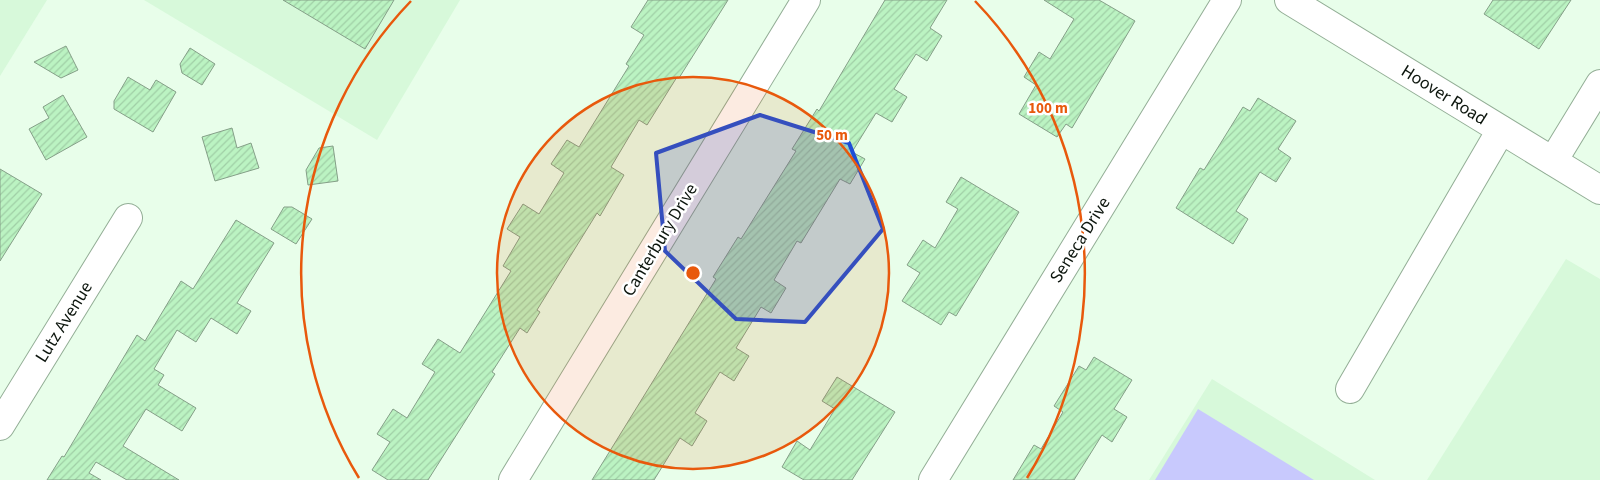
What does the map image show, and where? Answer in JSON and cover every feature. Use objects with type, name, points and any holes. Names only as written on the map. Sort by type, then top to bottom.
[{"type":"street","name":"Canterbury Drive","points":[[513,480],[806,0]]},
{"type":"street","name":"Seneca Drive","points":[[933,480],[1227,0]]},
{"type":"street","name":"Hoover Road","points":[[1289,0],[1600,190]]},
{"type":"street","points":[[1554,161],[1600,84]]},
{"type":"street","points":[[1350,389],[1501,130]]},
{"type":"street","name":"Lutz Avenue","points":[[0,426],[128,218]]},
{"type":"highlighted area","points":[[760,115],[849,143],[883,229],[805,322],[736,319],[665,251],[656,153]]},
{"type":"shaded area","points":[[0,0],[47,0],[0,76]]},
{"type":"shaded area","points":[[144,0],[460,0],[377,140]]},
{"type":"shaded area","points":[[1566,259],[1600,279],[1600,480],[1427,480]]},
{"type":"shaded area","points":[[1212,379],[1375,480],[1149,480]]},
{"type":"shaded area","points":[[1198,409],[1314,480],[1155,480]]},
{"type":"building","points":[[283,0],[394,0],[365,49]]},
{"type":"building","points":[[648,0],[728,0],[647,125],[639,120],[611,167],[624,175],[600,216],[597,213],[537,310],[540,312],[527,333],[520,328],[492,372],[495,374],[428,480],[388,480],[372,470],[390,442],[377,434],[393,409],[407,418],[435,372],[422,364],[438,339],[460,353],[511,271],[503,266],[520,237],[507,229],[523,204],[539,214],[564,173],[551,164],[567,140],[579,147],[629,66],[626,64],[644,35],[631,27]]},
{"type":"building","points":[[885,0],[947,0],[930,28],[942,36],[927,61],[916,54],[894,89],[907,97],[892,122],[876,113],[852,152],[865,159],[850,184],[840,179],[801,243],[797,241],[774,280],[786,288],[771,313],[761,307],[736,348],[749,356],[734,381],[720,372],[695,413],[707,421],[692,446],[680,438],[654,480],[592,480],[716,279],[713,277],[738,237],[741,239],[796,151],[792,149],[817,109],[819,111]]},
{"type":"building","points":[[1044,0],[1099,0],[1135,21],[1072,128],[1066,124],[1057,137],[1019,114],[1036,85],[1024,77],[1039,52],[1050,59],[1074,19]]},
{"type":"building","points":[[1493,0],[1571,0],[1539,49],[1484,14]]},
{"type":"building","points":[[66,46],[78,70],[61,78],[34,62]]},
{"type":"building","points":[[190,48],[215,64],[202,85],[182,73],[180,64]]},
{"type":"building","points":[[128,77],[150,90],[156,80],[176,92],[153,132],[114,109],[114,101]]},
{"type":"building","points":[[63,95],[87,137],[46,160],[29,129],[49,118],[43,107]]},
{"type":"building","points":[[1258,98],[1296,121],[1278,149],[1291,158],[1276,182],[1260,172],[1236,211],[1248,219],[1233,244],[1176,208],[1200,168],[1204,170],[1243,107],[1250,111]]},
{"type":"building","points":[[232,128],[237,148],[251,143],[259,168],[215,181],[202,137]]},
{"type":"building","points":[[333,146],[338,181],[308,185],[306,170],[319,148]]},
{"type":"building","points":[[0,169],[42,194],[0,261]]},
{"type":"building","points":[[961,177],[1019,212],[956,316],[949,312],[941,325],[902,301],[920,273],[907,265],[923,240],[935,248],[958,209],[946,202]]},
{"type":"building","points":[[284,207],[292,207],[312,219],[296,244],[271,229]]},
{"type":"building","points":[[236,220],[274,243],[237,303],[251,311],[237,334],[211,318],[196,342],[177,330],[154,369],[164,375],[158,385],[196,408],[182,431],[146,409],[123,446],[179,480],[127,480],[96,462],[89,473],[101,480],[47,480],[62,456],[64,457],[137,335],[145,341],[181,281],[193,289]]},
{"type":"building","points":[[1094,357],[1132,380],[1114,409],[1127,417],[1112,442],[1102,435],[1074,480],[1013,480],[1034,445],[1041,449],[1063,412],[1054,406],[1079,366],[1086,370]]},
{"type":"building","points":[[837,377],[895,412],[852,480],[804,480],[782,467],[797,441],[810,450],[835,409],[822,401]]}]
